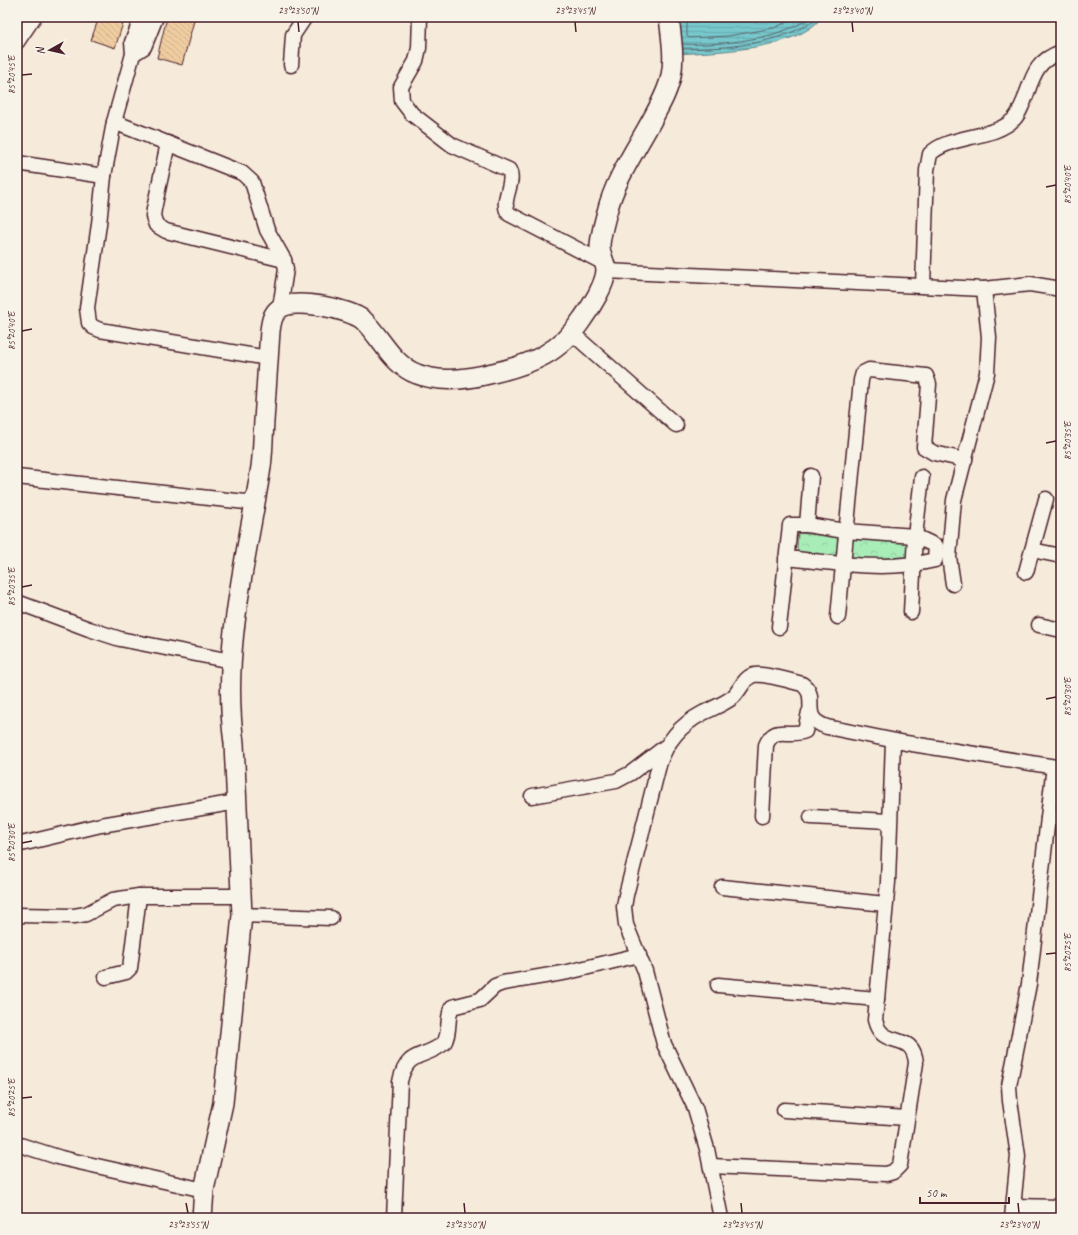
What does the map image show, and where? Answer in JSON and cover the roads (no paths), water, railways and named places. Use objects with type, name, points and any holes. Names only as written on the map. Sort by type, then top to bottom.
[{"type":"street","points":[[17,42],[34,17]]},
{"type":"street","points":[[142,17],[132,42],[133,54],[114,122],[104,176],[86,317],[93,327],[100,330],[268,358]]},
{"type":"street","points":[[133,54],[144,47],[156,17]]},
{"type":"street","points":[[291,65],[293,35],[305,17]]},
{"type":"street","points":[[420,17],[419,48],[416,61],[401,87],[400,94],[406,108],[452,145],[509,170],[511,179],[506,204],[509,214],[605,267],[984,289],[1030,284],[1061,289]]},
{"type":"street","points":[[280,308],[288,305],[301,304],[345,310],[363,321],[395,358],[408,370],[433,378],[462,378],[492,374],[532,362],[562,345],[583,319],[598,293],[605,267],[600,247],[607,212],[620,180],[669,86],[672,75],[673,54],[669,17]]},
{"type":"street","points":[[923,286],[927,170],[930,154],[941,146],[1009,124],[1019,113],[1038,67],[1049,57],[1061,52]]},
{"type":"street","points":[[114,122],[242,173],[249,178],[255,189],[267,230],[284,260],[286,269],[280,308],[272,319],[268,358],[262,465],[242,578],[231,661],[230,717],[234,743],[242,915],[223,1103],[204,1190],[202,1218]]},
{"type":"street","points":[[168,143],[154,209],[153,216],[156,225],[166,231],[284,260]]},
{"type":"street","points":[[17,163],[104,176]]},
{"type":"street","points":[[786,558],[874,567],[914,565],[935,560],[942,556],[954,500],[986,374],[989,337],[984,289]]},
{"type":"street","points":[[572,333],[676,425]]},
{"type":"street","points":[[838,617],[845,531],[853,476],[861,380],[866,371],[869,370],[926,376],[928,384],[924,447],[934,453],[965,460]]},
{"type":"street","points":[[807,525],[811,476]]},
{"type":"street","points":[[17,477],[255,503]]},
{"type":"street","points":[[911,612],[915,536],[922,477]]},
{"type":"street","points":[[1026,572],[1046,499]]},
{"type":"street","points":[[778,628],[790,525],[807,525],[845,531],[915,536],[936,546],[942,556],[953,584]]},
{"type":"street","points":[[1032,550],[1061,556]]},
{"type":"street","points":[[17,602],[120,639],[231,661]]},
{"type":"street","points":[[1039,625],[1061,630]]},
{"type":"street","points":[[532,796],[616,782],[665,747],[675,735],[692,720],[725,702],[737,693],[752,675],[802,684],[808,688],[810,693],[810,712],[805,731],[799,733],[776,733],[769,736],[766,745],[762,816]]},
{"type":"street","points":[[810,712],[812,717],[820,725],[893,741],[1058,766],[1053,774],[1055,817],[1029,984],[1009,1086],[1010,1101],[1018,1146],[1012,1212],[1061,1207]]},
{"type":"street","points":[[711,1166],[886,1174],[893,1172],[900,1165],[916,1063],[915,1053],[906,1043],[883,1036],[875,1020],[888,882],[893,741]]},
{"type":"street","points":[[665,747],[651,796],[624,908],[626,925],[645,971],[664,1044],[695,1108],[711,1166],[721,1218]]},
{"type":"street","points":[[17,845],[101,825],[237,802]]},
{"type":"street","points":[[811,817],[889,821]]},
{"type":"street","points":[[722,888],[885,904]]},
{"type":"street","points":[[17,915],[74,916],[86,914],[113,900],[139,896],[241,896]]},
{"type":"street","points":[[106,977],[126,972],[130,968],[139,896]]},
{"type":"street","points":[[242,915],[331,918]]},
{"type":"street","points":[[394,1218],[400,1081],[402,1073],[410,1060],[444,1044],[449,1032],[450,1010],[452,1007],[480,1000],[495,986],[503,983],[568,972],[639,955]]},
{"type":"street","points":[[718,984],[877,999]]},
{"type":"street","points":[[784,1110],[907,1118]]},
{"type":"street","points":[[17,1144],[61,1158],[204,1190]]},
{"type":"water","points":[[672,17],[822,17],[810,28],[794,37],[774,43],[753,48],[673,54]]}]
